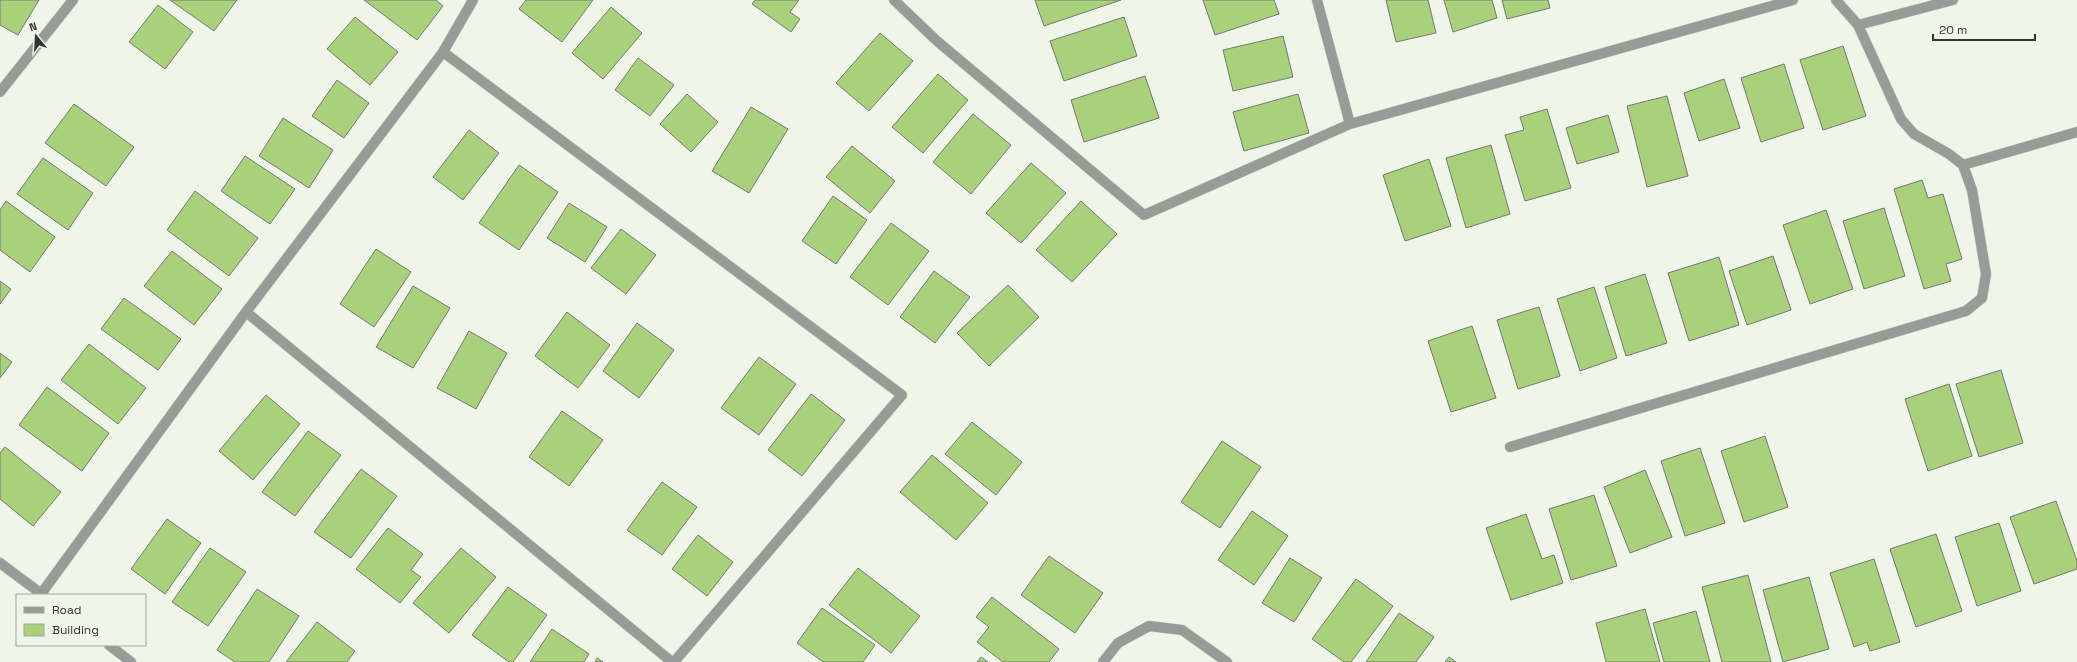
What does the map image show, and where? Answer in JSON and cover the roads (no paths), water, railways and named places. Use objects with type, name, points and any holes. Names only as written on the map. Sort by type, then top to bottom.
[{"type":"street","points":[[0,92],[73,0]]},
{"type":"street","points":[[0,563],[42,594],[246,312],[443,52],[473,0]]},
{"type":"street","points":[[894,0],[937,41],[1144,215],[1350,124],[1793,0]]},
{"type":"street","points":[[1317,0],[1350,124]]},
{"type":"street","points":[[1510,447],[1966,311],[1982,298],[1986,274],[1972,190],[1963,165],[1949,154],[1914,134],[1901,118],[1858,25],[1836,0]]},
{"type":"street","points":[[1858,25],[1953,0]]},
{"type":"street","points":[[246,312],[673,662],[902,396],[443,52]]},
{"type":"street","points":[[1963,165],[2077,132]]},
{"type":"street","points":[[1103,662],[1118,643],[1149,626],[1182,630],[1227,662]]},
{"type":"street","points":[[110,646],[131,662]]}]
